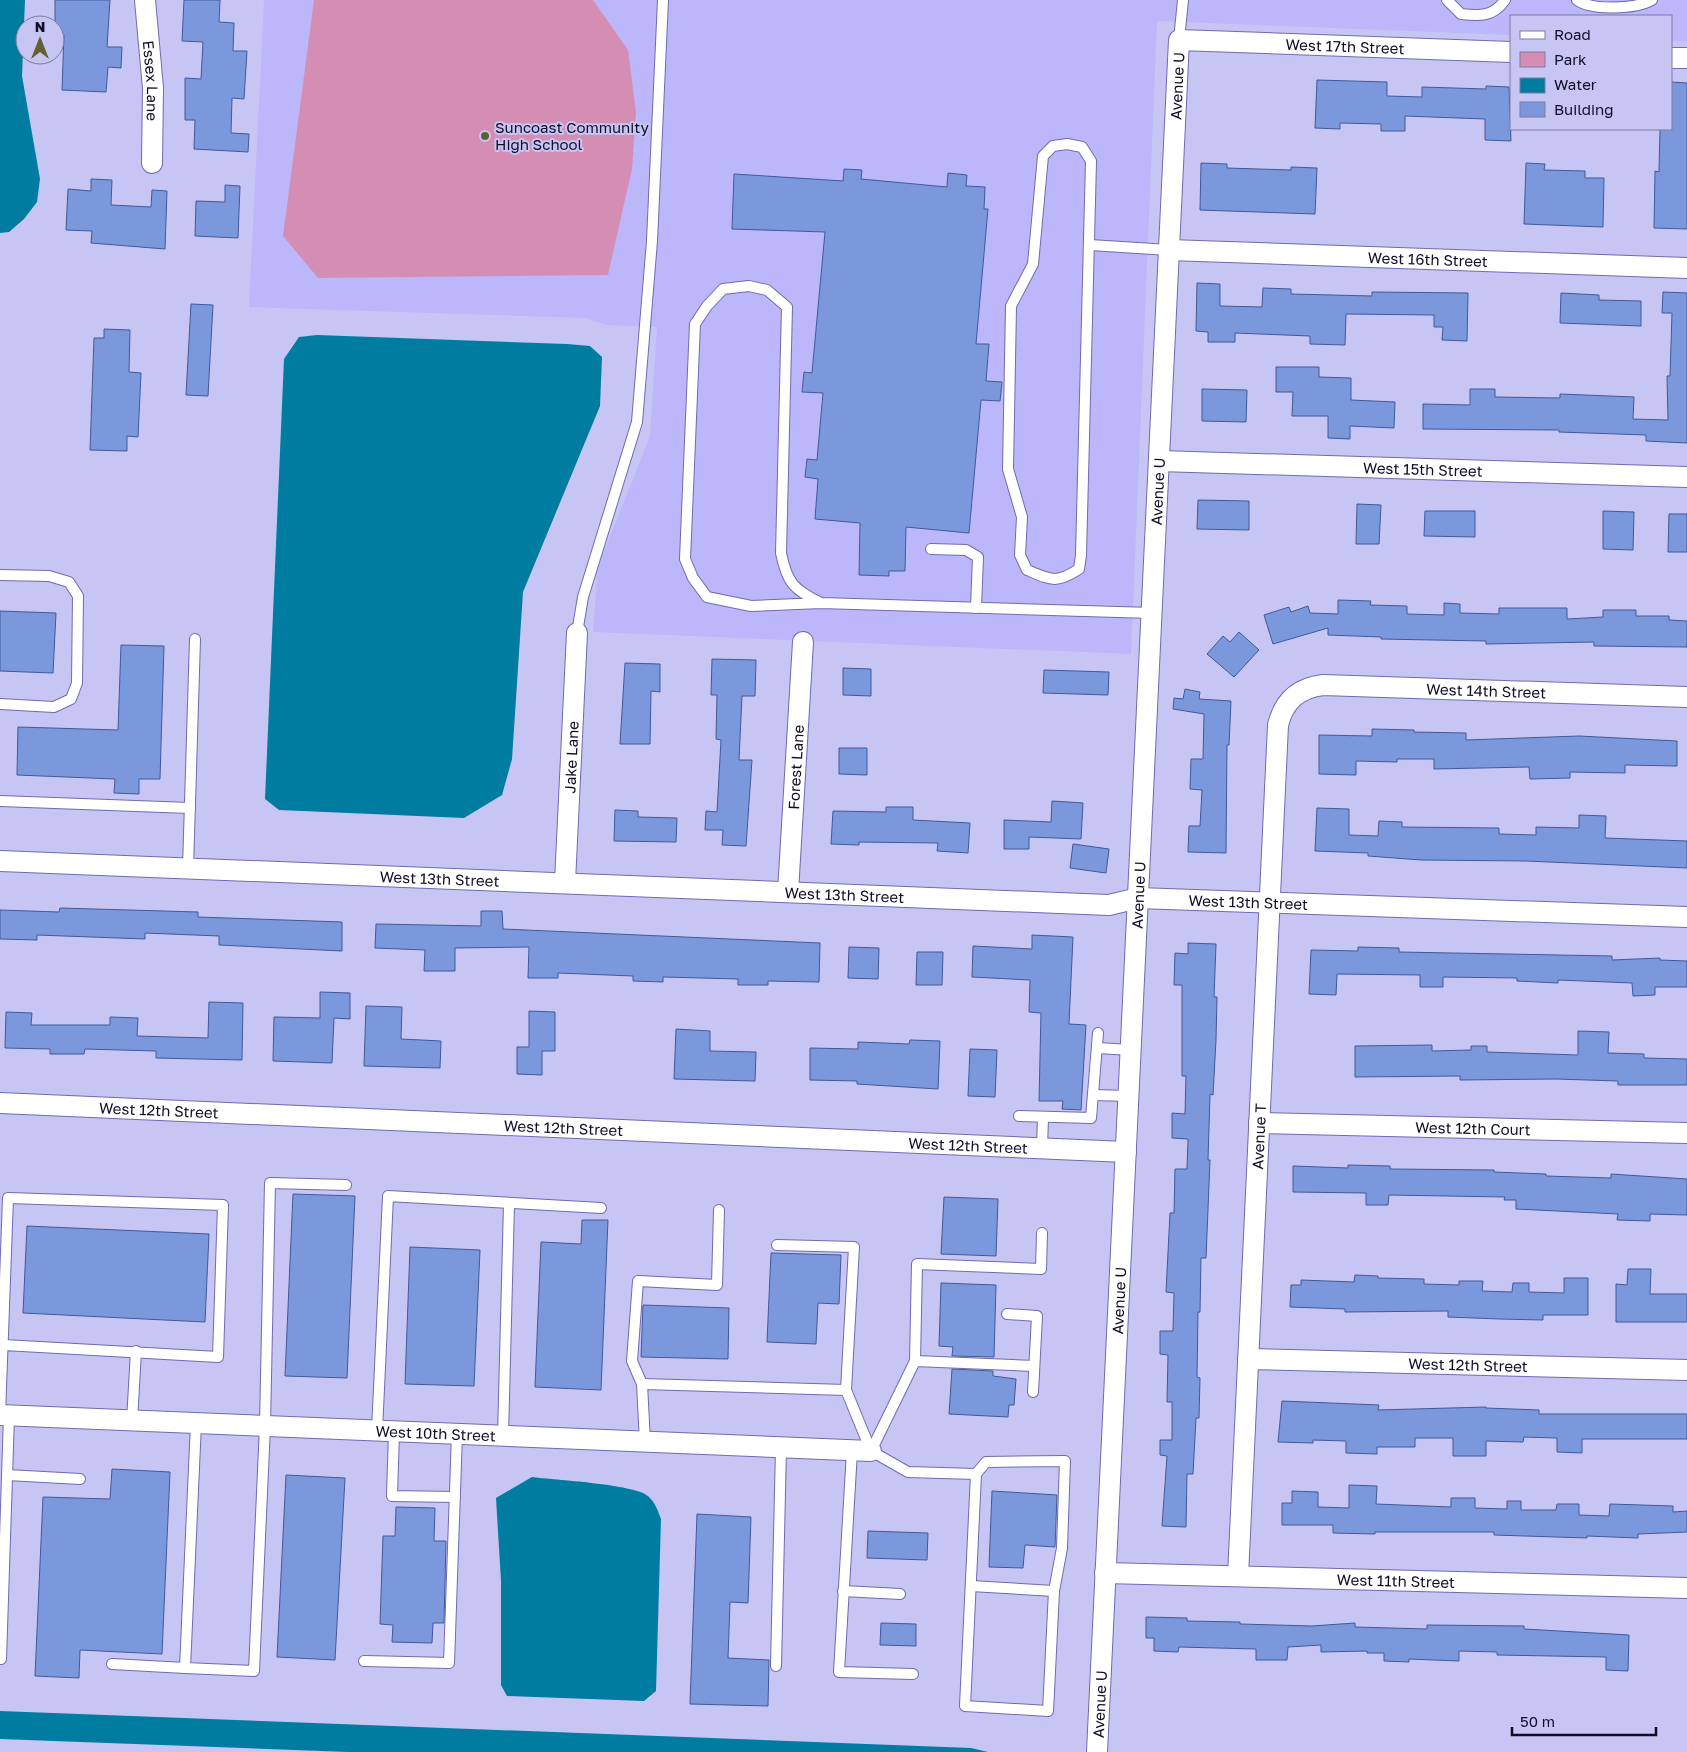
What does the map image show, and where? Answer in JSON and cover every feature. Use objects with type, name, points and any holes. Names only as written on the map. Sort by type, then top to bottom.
[{"type":"street","name":"Essex Lane","points":[[145,0],[153,88],[152,163]]},
{"type":"street","name":"West 17th Street","points":[[1179,40],[1510,52]]},
{"type":"street","name":"Avenue U","points":[[1097,1752],[1179,40]]},
{"type":"street","points":[[1672,58],[1687,58]]},
{"type":"street","name":"West 16th Street","points":[[1169,250],[1687,268]]},
{"type":"street","name":"West 15th Street","points":[[1159,462],[1687,477]]},
{"type":"street","name":"Jake Lane","points":[[565,882],[577,633]]},
{"type":"street","name":"Forest Lane","points":[[788,892],[803,642]]},
{"type":"street","name":"West 14th Street","points":[[1289,699],[1309,686],[1323,685],[1687,697]]},
{"type":"street","name":"Avenue T","points":[[1238,1576],[1278,725],[1281,711],[1289,699]]},
{"type":"street","name":"West 13th Street","points":[[0,861],[1109,905],[1138,898],[1687,917]]},
{"type":"street","name":"West 12th Street","points":[[0,1103],[1126,1152]]},
{"type":"street","name":"West 12th Court","points":[[1259,1123],[1687,1133]]},
{"type":"street","name":"West 12th Street","points":[[1248,1358],[1687,1370]]},
{"type":"street","name":"West 10th Street","points":[[3,1415],[861,1451]]},
{"type":"street","name":"West 11th Street","points":[[1105,1574],[1687,1588]]},
{"type":"lane","points":[[577,633],[583,597],[637,422],[652,241],[663,0]]},
{"type":"lane","points":[[1179,40],[1183,0]]},
{"type":"lane","points":[[1447,0],[1461,14],[1479,16],[1498,10],[1505,0]]},
{"type":"lane","points":[[1577,0],[1583,4],[1613,8],[1646,3],[1652,0]]},
{"type":"lane","points":[[1067,144],[1082,147],[1091,161],[1090,245],[1081,555],[1079,569],[1064,579],[1047,579],[1027,570],[1020,555],[1022,517],[1008,469],[1008,450],[1011,306],[1034,264],[1043,156],[1053,146],[1067,144]]},
{"type":"lane","points":[[1090,245],[1169,250]]},
{"type":"lane","points":[[821,603],[800,593],[786,575],[782,553],[787,307],[767,290],[750,286],[723,289],[707,306],[695,324],[685,559],[693,578],[707,597],[751,606],[821,603],[1152,613]]},
{"type":"lane","points":[[931,549],[966,550],[978,557],[976,608]]},
{"type":"lane","points":[[0,575],[49,576],[69,582],[78,596],[77,683],[71,699],[54,707],[0,704]]},
{"type":"lane","points":[[188,868],[195,639]]},
{"type":"lane","points":[[0,801],[190,808]]},
{"type":"lane","points":[[1019,1116],[1091,1118],[1098,1033]]},
{"type":"lane","points":[[1097,1048],[1131,1050]]},
{"type":"lane","points":[[1093,1095],[1129,1096]]},
{"type":"lane","points":[[1042,1148],[1043,1117]]},
{"type":"lane","points":[[112,1664],[254,1671],[265,1426],[270,1183],[346,1185]]},
{"type":"lane","points":[[455,1498],[392,1496],[386,1431],[388,1196],[601,1208]]},
{"type":"lane","points":[[1,1659],[7,1475],[3,1415],[4,1345],[8,1198],[223,1205],[218,1357],[4,1345]]},
{"type":"lane","points":[[503,1436],[510,1204]]},
{"type":"lane","points":[[645,1442],[642,1384],[632,1361],[638,1281],[717,1285],[719,1210]]},
{"type":"lane","points":[[861,1451],[915,1361],[917,1264],[1041,1270],[1042,1233]]},
{"type":"lane","points":[[777,1245],[854,1247],[846,1390],[861,1451],[843,1591],[838,1672],[913,1674]]},
{"type":"lane","points":[[1008,1314],[1037,1316],[1034,1392]]},
{"type":"lane","points":[[132,1421],[136,1351]]},
{"type":"lane","points":[[915,1361],[1034,1366]]},
{"type":"lane","points":[[642,1384],[846,1390]]},
{"type":"lane","points":[[185,1668],[196,1423]]},
{"type":"lane","points":[[364,1661],[449,1664],[457,1434]]},
{"type":"lane","points":[[776,1666],[781,1448]]},
{"type":"lane","points":[[861,1451],[908,1472],[976,1474]]},
{"type":"lane","points":[[1065,1461],[1062,1548],[1054,1591],[1048,1711],[965,1706],[976,1474],[986,1462],[1065,1461]]},
{"type":"lane","points":[[7,1475],[80,1479]]},
{"type":"lane","points":[[971,1586],[1054,1591]]},
{"type":"lane","points":[[843,1591],[900,1594]]},
{"type":"shaded area","points":[[264,0],[1687,0],[1687,41],[1672,41],[1672,15],[1510,15],[1510,35],[1157,21],[1131,654],[593,632],[598,567],[650,436],[657,327],[606,325],[586,318],[249,307]]},
{"type":"green space","name":"Suncoast Community High School","points":[[314,0],[593,0],[628,50],[636,112],[632,169],[608,275],[318,278],[283,236]]},
{"type":"water","points":[[0,0],[25,0],[24,15],[15,15],[15,65],[22,65],[22,76],[40,179],[37,202],[24,219],[9,232],[0,233]]},
{"type":"water","points":[[317,335],[567,344],[590,346],[602,357],[600,406],[523,592],[512,759],[502,795],[464,818],[279,810],[265,799],[284,359],[299,337]]},
{"type":"water","points":[[532,1477],[627,1488],[648,1496],[656,1507],[661,1519],[656,1691],[644,1701],[507,1696],[501,1685],[501,1581],[496,1498]]},
{"type":"water","points":[[0,1711],[971,1748],[988,1752],[348,1752],[0,1739]]},
{"type":"building","points":[[55,0],[110,0],[107,47],[122,47],[121,68],[108,67],[106,92],[62,90],[63,65],[65,65],[65,15],[55,15]]},
{"type":"building","points":[[184,0],[220,0],[219,22],[234,23],[233,51],[247,51],[244,99],[232,98],[231,133],[249,134],[248,152],[194,149],[195,120],[185,120],[185,78],[201,79],[203,42],[182,41]]},
{"type":"building","points":[[1317,80],[1387,82],[1387,96],[1422,97],[1422,87],[1486,89],[1486,86],[1509,87],[1511,141],[1485,140],[1485,119],[1405,116],[1405,131],[1381,131],[1381,124],[1340,123],[1340,129],[1315,128]]},
{"type":"building","points":[[1672,82],[1687,83],[1687,229],[1654,228],[1655,171],[1659,172],[1660,130],[1672,130]]},
{"type":"building","points":[[1201,163],[1227,164],[1227,168],[1291,170],[1291,167],[1317,168],[1315,214],[1200,210]]},
{"type":"building","points":[[1526,163],[1545,164],[1544,170],[1585,171],[1585,178],[1604,178],[1603,227],[1524,224]]},
{"type":"building","points":[[844,169],[862,170],[861,179],[947,187],[948,173],[967,175],[966,186],[985,187],[984,209],[988,209],[976,344],[989,344],[986,381],[1002,382],[1000,401],[981,400],[969,533],[906,527],[905,571],[889,571],[889,576],[859,575],[860,523],[815,519],[818,479],[805,477],[807,459],[817,460],[823,393],[802,392],[804,372],[812,373],[825,232],[732,229],[734,174],[843,181]]},
{"type":"building","points":[[91,179],[112,180],[111,205],[151,207],[152,190],[167,191],[165,249],[91,243],[92,231],[66,230],[68,189],[91,191]]},
{"type":"building","points":[[225,185],[240,186],[238,238],[195,236],[196,201],[225,202]]},
{"type":"building","points":[[1197,283],[1220,284],[1220,306],[1262,307],[1263,288],[1291,289],[1291,294],[1372,296],[1372,292],[1468,293],[1467,341],[1442,340],[1443,327],[1434,327],[1434,315],[1346,314],[1345,345],[1310,344],[1310,336],[1235,333],[1235,342],[1208,342],[1208,332],[1196,331]]},
{"type":"building","points":[[1663,292],[1687,293],[1687,443],[1646,441],[1646,435],[1559,432],[1559,430],[1423,429],[1423,404],[1470,405],[1470,389],[1495,389],[1495,397],[1560,398],[1560,394],[1634,397],[1633,419],[1668,420],[1667,376],[1670,376],[1672,313],[1662,313]]},
{"type":"building","points":[[1561,293],[1599,295],[1599,300],[1641,301],[1641,326],[1560,323]]},
{"type":"building","points":[[191,304],[213,305],[208,396],[186,395]]},
{"type":"building","points":[[104,329],[130,330],[129,372],[141,373],[138,437],[127,436],[127,451],[90,450],[94,338],[104,338]]},
{"type":"building","points":[[1276,367],[1319,367],[1319,377],[1351,378],[1351,400],[1395,402],[1394,428],[1350,426],[1350,439],[1328,438],[1328,416],[1292,416],[1293,392],[1276,392]]},
{"type":"building","points":[[1202,389],[1247,390],[1246,422],[1202,421]]},
{"type":"building","points":[[1198,500],[1249,501],[1249,530],[1197,529]]},
{"type":"building","points":[[1357,504],[1381,505],[1379,544],[1356,544]]},
{"type":"building","points":[[1425,511],[1475,511],[1475,537],[1424,536]]},
{"type":"building","points":[[1603,511],[1634,512],[1633,550],[1603,549]]},
{"type":"building","points":[[1669,514],[1687,514],[1687,552],[1668,552]]},
{"type":"building","points":[[1338,600],[1371,601],[1370,605],[1407,606],[1407,614],[1444,615],[1444,603],[1460,604],[1460,613],[1499,614],[1499,608],[1567,608],[1567,619],[1603,617],[1603,610],[1636,610],[1636,616],[1669,616],[1669,620],[1687,621],[1687,647],[1594,646],[1594,642],[1486,644],[1486,641],[1381,639],[1381,637],[1328,635],[1328,628],[1273,644],[1264,615],[1289,607],[1291,612],[1308,606],[1310,613],[1338,614]]},
{"type":"building","points":[[0,611],[56,613],[53,673],[0,671]]},
{"type":"building","points":[[1239,632],[1259,650],[1234,677],[1207,654],[1223,636],[1230,642]]},
{"type":"building","points":[[121,645],[164,646],[160,779],[139,779],[139,794],[114,793],[115,779],[17,775],[18,727],[118,730]]},
{"type":"building","points":[[712,659],[756,660],[755,696],[742,696],[739,760],[752,760],[746,846],[722,845],[723,830],[705,830],[706,811],[717,812],[721,740],[716,739],[717,695],[711,695]]},
{"type":"building","points":[[625,663],[660,664],[660,692],[651,691],[650,744],[620,744]]},
{"type":"building","points":[[843,668],[871,669],[871,696],[843,695]]},
{"type":"building","points":[[1044,670],[1109,672],[1108,695],[1043,693]]},
{"type":"building","points":[[1185,689],[1200,692],[1199,699],[1231,701],[1229,745],[1227,745],[1226,853],[1188,852],[1189,826],[1200,826],[1202,790],[1190,789],[1191,759],[1203,759],[1204,714],[1173,709],[1174,698],[1183,699]]},
{"type":"building","points":[[1372,729],[1466,733],[1466,740],[1579,736],[1677,741],[1677,766],[1625,765],[1625,773],[1570,772],[1570,778],[1530,779],[1529,767],[1434,769],[1434,759],[1397,759],[1397,762],[1356,761],[1356,775],[1319,774],[1319,735],[1372,736]]},
{"type":"building","points":[[839,748],[867,748],[867,775],[839,774]]},
{"type":"building","points":[[1052,801],[1083,803],[1081,839],[1029,837],[1029,849],[1004,849],[1004,820],[1051,822]]},
{"type":"building","points":[[886,807],[913,807],[913,820],[970,823],[968,853],[937,851],[938,843],[859,842],[859,845],[831,844],[833,811],[886,812]]},
{"type":"building","points":[[1317,808],[1349,809],[1349,835],[1378,836],[1379,821],[1402,822],[1402,827],[1499,828],[1499,834],[1536,835],[1536,827],[1579,828],[1579,815],[1606,816],[1605,838],[1687,841],[1687,868],[1526,861],[1421,860],[1368,856],[1368,853],[1315,851]]},
{"type":"building","points":[[615,810],[638,811],[638,817],[677,818],[676,842],[614,841]]},
{"type":"building","points":[[1073,844],[1109,849],[1106,873],[1070,868]]},
{"type":"building","points":[[60,908],[198,912],[198,917],[342,922],[342,951],[219,945],[219,936],[145,933],[145,939],[37,935],[37,940],[0,939],[0,910],[59,912]]},
{"type":"building","points":[[481,911],[502,911],[503,929],[820,943],[819,982],[768,981],[768,985],[738,985],[738,979],[663,977],[663,982],[633,981],[633,976],[558,973],[558,978],[528,978],[529,947],[455,948],[455,971],[424,971],[425,950],[375,948],[376,924],[481,926]]},
{"type":"building","points":[[1032,935],[1073,937],[1069,1024],[1086,1025],[1081,1110],[1062,1109],[1063,1101],[1039,1101],[1041,1013],[1029,1012],[1030,980],[972,977],[973,946],[1032,949]]},
{"type":"building","points":[[1188,943],[1216,944],[1214,997],[1217,997],[1213,1095],[1210,1094],[1208,1160],[1210,1160],[1206,1258],[1201,1258],[1200,1312],[1198,1312],[1197,1377],[1200,1378],[1199,1418],[1196,1418],[1193,1474],[1187,1474],[1186,1527],[1162,1526],[1167,1456],[1160,1455],[1160,1440],[1172,1440],[1172,1402],[1167,1402],[1168,1355],[1160,1354],[1160,1331],[1173,1331],[1174,1293],[1166,1292],[1170,1213],[1174,1213],[1175,1169],[1187,1169],[1188,1139],[1172,1138],[1172,1113],[1185,1114],[1186,1076],[1182,1076],[1182,985],[1174,985],[1175,953],[1188,954]]},
{"type":"building","points":[[849,947],[879,948],[878,979],[848,978]]},
{"type":"building","points":[[1358,947],[1399,948],[1399,952],[1612,956],[1612,960],[1660,958],[1660,960],[1687,961],[1687,987],[1655,987],[1655,995],[1633,996],[1632,983],[1558,980],[1558,983],[1517,981],[1517,978],[1443,977],[1443,987],[1420,987],[1420,975],[1337,974],[1336,995],[1309,994],[1311,950],[1358,951]]},
{"type":"building","points":[[917,952],[943,952],[942,985],[916,985]]},
{"type":"building","points":[[320,992],[350,993],[350,1019],[334,1018],[332,1063],[273,1061],[274,1017],[320,1018]]},
{"type":"building","points":[[209,1002],[243,1003],[242,1060],[156,1058],[156,1051],[85,1049],[84,1054],[50,1054],[50,1049],[5,1048],[6,1012],[32,1013],[31,1025],[110,1025],[110,1017],[138,1018],[137,1036],[208,1038]]},
{"type":"building","points":[[366,1006],[402,1007],[401,1039],[441,1041],[440,1068],[364,1066]]},
{"type":"building","points":[[529,1011],[555,1012],[555,1051],[542,1051],[542,1075],[517,1074],[517,1047],[529,1047]]},
{"type":"building","points":[[676,1029],[710,1031],[710,1051],[756,1052],[755,1081],[674,1079]]},
{"type":"building","points":[[1578,1031],[1609,1032],[1608,1053],[1644,1054],[1644,1058],[1687,1059],[1687,1085],[1618,1085],[1618,1081],[1556,1079],[1460,1080],[1460,1076],[1355,1077],[1355,1046],[1432,1045],[1432,1051],[1471,1050],[1471,1046],[1487,1046],[1487,1052],[1578,1055]]},
{"type":"building","points":[[910,1040],[940,1041],[938,1089],[857,1084],[857,1081],[810,1080],[810,1048],[858,1049],[858,1042],[909,1044]]},
{"type":"building","points":[[970,1049],[997,1050],[995,1097],[968,1096]]},
{"type":"building","points":[[1348,1165],[1390,1166],[1390,1169],[1494,1170],[1494,1172],[1546,1174],[1546,1176],[1611,1178],[1611,1174],[1687,1179],[1687,1215],[1650,1214],[1650,1221],[1617,1220],[1618,1214],[1516,1209],[1516,1200],[1504,1200],[1505,1197],[1389,1195],[1388,1205],[1366,1205],[1366,1193],[1293,1192],[1293,1166],[1348,1168]]},
{"type":"building","points":[[293,1194],[355,1196],[347,1378],[285,1376]]},
{"type":"building","points":[[944,1197],[998,1199],[996,1256],[941,1254]]},
{"type":"building","points":[[582,1220],[608,1220],[601,1390],[535,1387],[541,1242],[581,1244]]},
{"type":"building","points":[[27,1226],[209,1234],[205,1322],[23,1313]]},
{"type":"building","points":[[410,1247],[480,1250],[474,1386],[405,1384]]},
{"type":"building","points":[[771,1253],[841,1255],[839,1304],[818,1303],[816,1344],[767,1342]]},
{"type":"building","points":[[1628,1269],[1651,1269],[1650,1294],[1687,1294],[1687,1322],[1616,1322],[1616,1284],[1627,1285]]},
{"type":"building","points":[[1355,1275],[1378,1276],[1378,1278],[1424,1279],[1424,1284],[1459,1285],[1459,1281],[1483,1281],[1482,1291],[1512,1292],[1513,1283],[1529,1283],[1529,1292],[1564,1293],[1564,1278],[1588,1278],[1588,1315],[1543,1315],[1543,1320],[1500,1319],[1448,1317],[1448,1311],[1345,1312],[1345,1309],[1290,1307],[1291,1285],[1301,1285],[1301,1280],[1354,1282]]},
{"type":"building","points":[[941,1283],[996,1285],[994,1357],[952,1356],[953,1347],[939,1346]]},
{"type":"building","points":[[643,1305],[729,1308],[728,1359],[641,1357]]},
{"type":"building","points":[[952,1369],[993,1371],[993,1376],[1016,1379],[1014,1405],[1009,1405],[1008,1417],[949,1414]]},
{"type":"building","points":[[1282,1401],[1379,1405],[1378,1410],[1486,1407],[1539,1410],[1539,1414],[1687,1414],[1687,1439],[1582,1439],[1582,1453],[1557,1452],[1557,1438],[1524,1437],[1523,1442],[1486,1441],[1486,1456],[1453,1456],[1453,1438],[1415,1438],[1415,1447],[1377,1447],[1377,1454],[1346,1453],[1346,1441],[1313,1440],[1313,1443],[1278,1442]]},
{"type":"building","points":[[112,1469],[170,1472],[162,1654],[80,1650],[79,1678],[35,1676],[43,1497],[110,1499]]},
{"type":"building","points":[[286,1475],[345,1478],[335,1660],[277,1657]]},
{"type":"building","points":[[1349,1485],[1377,1486],[1376,1504],[1451,1507],[1451,1498],[1475,1498],[1475,1508],[1507,1509],[1507,1501],[1521,1501],[1521,1510],[1556,1510],[1557,1504],[1579,1504],[1579,1515],[1609,1516],[1610,1504],[1673,1506],[1673,1512],[1687,1511],[1687,1532],[1638,1534],[1638,1538],[1587,1536],[1587,1538],[1494,1535],[1494,1532],[1333,1533],[1333,1525],[1282,1525],[1282,1503],[1292,1503],[1292,1491],[1318,1492],[1318,1507],[1349,1508]]},
{"type":"building","points":[[992,1491],[1057,1495],[1055,1547],[1025,1545],[1023,1568],[989,1567]]},
{"type":"building","points":[[396,1507],[435,1508],[434,1541],[446,1541],[444,1623],[433,1623],[432,1643],[392,1642],[393,1625],[380,1624],[383,1536],[395,1536]]},
{"type":"building","points":[[697,1514],[751,1517],[748,1603],[730,1602],[728,1658],[769,1660],[768,1706],[690,1704]]},
{"type":"building","points":[[868,1531],[928,1533],[927,1560],[867,1558]]},
{"type":"building","points":[[1146,1617],[1187,1618],[1187,1621],[1240,1622],[1240,1624],[1312,1626],[1355,1623],[1355,1627],[1427,1629],[1427,1625],[1524,1626],[1524,1629],[1629,1635],[1628,1671],[1606,1670],[1606,1657],[1497,1655],[1497,1652],[1459,1651],[1459,1661],[1409,1659],[1409,1662],[1384,1661],[1384,1653],[1367,1653],[1367,1651],[1321,1652],[1321,1645],[1288,1647],[1287,1660],[1256,1660],[1256,1649],[1179,1647],[1178,1652],[1154,1651],[1154,1638],[1146,1638]]},
{"type":"building","points":[[881,1623],[916,1624],[916,1646],[880,1645]]},
{"type":"place","name":"Suncoast Community High School","points":[[485,136]]}]
